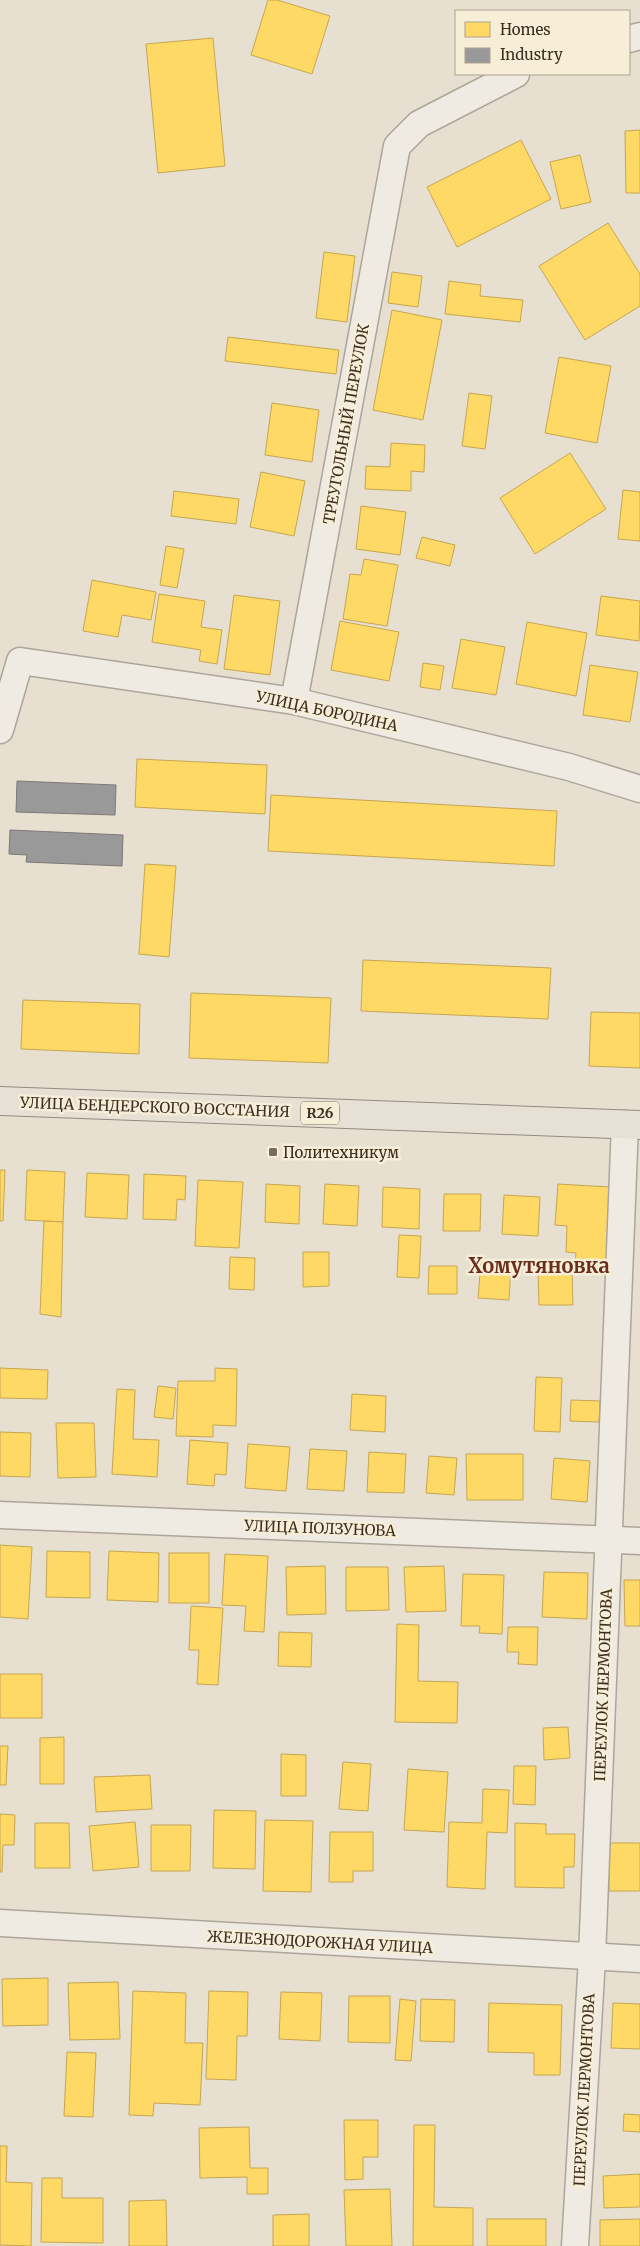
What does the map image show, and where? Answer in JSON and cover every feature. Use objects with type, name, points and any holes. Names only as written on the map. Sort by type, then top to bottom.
[{"type":"main road","name":"УЛИЦА БЕНДЕРСКОГО ВОССТАНИЯ","points":[[0,1101],[633,1125]]},
{"type":"street","name":"ТРЕУГОЛЬНЫЙ ПЕРЕУЛОК","points":[[294,701],[397,146],[419,124],[481,90],[514,75]]},
{"type":"street","name":"УЛИЦА БОРОДИНА","points":[[0,730],[20,661],[294,701],[569,767],[640,789]]},
{"type":"street","name":"ПЕРЕУЛОК ЛЕРМОНТОВА","points":[[575,2246],[592,1958],[609,1540],[633,1125]]},
{"type":"street","name":"УЛИЦА ПОЛЗУНОВА","points":[[0,1515],[640,1541]]},
{"type":"street","name":"ЖЕЛЕЗНОДОРОЖНАЯ УЛИЦА","points":[[0,1923],[592,1958],[640,1959]]},
{"type":"building: Homes","points":[[268,0],[277,0],[330,16],[312,74],[251,55]]},
{"type":"building: Homes","points":[[213,38],[225,166],[158,173],[146,44]]},
{"type":"building: Homes","points":[[640,130],[640,193],[626,193],[625,131]]},
{"type":"building: Homes","points":[[521,140],[551,199],[457,247],[427,187]]},
{"type":"building: Homes","points":[[580,155],[591,202],[561,209],[550,162]]},
{"type":"building: Homes","points":[[608,223],[640,274],[640,306],[585,340],[539,266]]},
{"type":"building: Homes","points":[[324,252],[355,256],[347,322],[316,318]]},
{"type":"building: Homes","points":[[392,272],[422,276],[418,307],[388,303]]},
{"type":"building: Homes","points":[[449,281],[481,285],[480,296],[523,300],[520,322],[445,314]]},
{"type":"building: Homes","points":[[392,310],[442,320],[423,420],[373,410]]},
{"type":"building: Homes","points":[[228,337],[339,350],[336,374],[225,361]]},
{"type":"building: Homes","points":[[559,357],[611,366],[597,443],[545,433]]},
{"type":"building: Homes","points":[[469,393],[492,396],[485,449],[462,446]]},
{"type":"building: Homes","points":[[272,403],[319,410],[312,462],[265,455]]},
{"type":"building: Homes","points":[[391,443],[425,445],[424,472],[411,471],[411,491],[365,489],[366,466],[390,467]]},
{"type":"building: Homes","points":[[570,453],[606,509],[535,554],[500,498]]},
{"type":"building: Homes","points":[[261,472],[305,481],[294,536],[250,527]]},
{"type":"building: Homes","points":[[623,490],[640,492],[640,541],[618,539]]},
{"type":"building: Homes","points":[[174,491],[239,499],[236,524],[171,516]]},
{"type":"building: Homes","points":[[361,506],[406,512],[400,555],[356,549]]},
{"type":"building: Homes","points":[[422,537],[455,545],[450,566],[416,558]]},
{"type":"building: Homes","points":[[166,546],[184,549],[177,588],[160,585]]},
{"type":"building: Homes","points":[[364,559],[398,565],[387,626],[343,619],[350,574],[361,575]]},
{"type":"building: Homes","points":[[92,580],[156,592],[151,620],[122,615],[118,637],[83,631]]},
{"type":"building: Homes","points":[[159,594],[205,601],[201,627],[222,630],[217,664],[199,661],[201,650],[152,642]]},
{"type":"building: Homes","points":[[234,595],[280,601],[270,675],[224,669]]},
{"type":"building: Homes","points":[[601,596],[640,601],[639,641],[596,635]]},
{"type":"building: Homes","points":[[340,621],[399,632],[389,681],[331,670]]},
{"type":"building: Homes","points":[[527,622],[587,633],[576,696],[516,684]]},
{"type":"building: Homes","points":[[461,639],[505,647],[496,695],[452,688]]},
{"type":"building: Homes","points":[[423,663],[444,666],[440,690],[420,687]]},
{"type":"building: Homes","points":[[590,665],[638,672],[630,722],[583,715]]},
{"type":"building: Homes","points":[[137,759],[267,765],[265,814],[135,807]]},
{"type":"building: Homes","points":[[271,795],[557,811],[554,866],[268,851]]},
{"type":"building: Homes","points":[[145,864],[176,866],[169,957],[139,954]]},
{"type":"building: Homes","points":[[363,960],[551,968],[548,1019],[361,1011]]},
{"type":"building: Homes","points":[[191,993],[331,998],[328,1063],[189,1058]]},
{"type":"building: Homes","points":[[23,1000],[140,1004],[139,1054],[21,1049]]},
{"type":"building: Homes","points":[[591,1012],[640,1013],[640,1068],[589,1066]]},
{"type":"building: Homes","points":[[0,1170],[5,1170],[3,1221],[0,1221]]},
{"type":"building: Homes","points":[[27,1170],[65,1172],[63,1222],[25,1220]]},
{"type":"building: Homes","points":[[87,1173],[129,1175],[127,1219],[85,1217]]},
{"type":"building: Homes","points":[[144,1174],[186,1176],[185,1200],[177,1199],[176,1220],[143,1219]]},
{"type":"building: Homes","points":[[198,1180],[243,1182],[239,1248],[195,1246]]},
{"type":"building: Homes","points":[[266,1184],[300,1186],[299,1224],[265,1222]]},
{"type":"building: Homes","points":[[325,1184],[359,1186],[357,1226],[323,1224]]},
{"type":"building: Homes","points":[[558,1184],[610,1187],[606,1267],[575,1265],[576,1253],[566,1252],[567,1226],[555,1225]]},
{"type":"building: Homes","points":[[383,1187],[420,1189],[419,1229],[382,1227]]},
{"type":"building: Homes","points":[[444,1194],[481,1194],[480,1231],[443,1231]]},
{"type":"building: Homes","points":[[504,1195],[540,1197],[538,1236],[502,1234]]},
{"type":"building: Homes","points":[[44,1221],[63,1222],[61,1317],[40,1314]]},
{"type":"building: Homes","points":[[399,1235],[421,1236],[419,1278],[397,1277]]},
{"type":"building: Homes","points":[[303,1252],[329,1252],[329,1286],[303,1287]]},
{"type":"building: Homes","points":[[230,1257],[255,1258],[254,1290],[229,1289]]},
{"type":"building: Homes","points":[[481,1262],[511,1264],[509,1300],[478,1298]]},
{"type":"building: Homes","points":[[429,1266],[457,1266],[457,1294],[428,1294]]},
{"type":"building: Homes","points":[[538,1271],[572,1271],[573,1305],[539,1305]]},
{"type":"building: Homes","points":[[0,1368],[48,1370],[47,1399],[0,1398]]},
{"type":"building: Homes","points":[[215,1368],[237,1369],[236,1426],[213,1425],[213,1437],[176,1436],[178,1381],[215,1381]]},
{"type":"building: Homes","points":[[536,1377],[562,1378],[560,1432],[534,1431]]},
{"type":"building: Homes","points":[[158,1386],[176,1388],[173,1419],[154,1417]]},
{"type":"building: Homes","points":[[117,1389],[135,1390],[133,1439],[159,1440],[157,1477],[112,1474]]},
{"type":"building: Homes","points":[[352,1394],[386,1396],[385,1432],[350,1430]]},
{"type":"building: Homes","points":[[571,1400],[600,1401],[599,1422],[570,1421]]},
{"type":"building: Homes","points":[[56,1423],[94,1423],[96,1477],[58,1478]]},
{"type":"building: Homes","points":[[0,1432],[31,1433],[30,1477],[0,1476]]},
{"type":"building: Homes","points":[[190,1440],[228,1443],[226,1475],[215,1474],[214,1486],[187,1484]]},
{"type":"building: Homes","points":[[248,1444],[290,1447],[286,1491],[245,1488]]},
{"type":"building: Homes","points":[[310,1449],[347,1451],[344,1491],[307,1489]]},
{"type":"building: Homes","points":[[369,1452],[406,1454],[404,1493],[367,1492]]},
{"type":"building: Homes","points":[[466,1454],[523,1454],[523,1500],[467,1500]]},
{"type":"building: Homes","points":[[429,1456],[457,1458],[454,1495],[426,1493]]},
{"type":"building: Homes","points":[[554,1458],[590,1461],[587,1502],[551,1499]]},
{"type":"building: Homes","points":[[0,1545],[32,1547],[28,1619],[0,1617]]},
{"type":"building: Homes","points":[[47,1551],[90,1552],[90,1598],[46,1597]]},
{"type":"building: Homes","points":[[109,1551],[159,1553],[158,1602],[107,1600]]},
{"type":"building: Homes","points":[[169,1553],[209,1553],[209,1603],[169,1603]]},
{"type":"building: Homes","points":[[225,1554],[268,1556],[264,1632],[244,1631],[246,1606],[222,1605]]},
{"type":"building: Homes","points":[[325,1566],[326,1614],[287,1615],[286,1567]]},
{"type":"building: Homes","points":[[444,1566],[446,1611],[406,1612],[404,1567]]},
{"type":"building: Homes","points":[[346,1567],[388,1567],[389,1610],[346,1611]]},
{"type":"building: Homes","points":[[544,1572],[588,1573],[587,1619],[542,1617]]},
{"type":"building: Homes","points":[[463,1574],[504,1575],[502,1634],[479,1633],[480,1626],[461,1626]]},
{"type":"building: Homes","points":[[624,1580],[640,1580],[640,1626],[625,1626]]},
{"type":"building: Homes","points":[[191,1606],[223,1608],[218,1685],[197,1684],[199,1650],[189,1650]]},
{"type":"building: Homes","points":[[397,1624],[419,1625],[418,1681],[458,1682],[457,1723],[395,1722]]},
{"type":"building: Homes","points":[[508,1627],[538,1627],[537,1665],[518,1664],[519,1652],[507,1652]]},
{"type":"building: Homes","points":[[279,1632],[312,1633],[311,1667],[278,1666]]},
{"type":"building: Homes","points":[[0,1674],[42,1674],[42,1718],[0,1718]]},
{"type":"building: Homes","points":[[568,1727],[570,1758],[544,1760],[543,1728]]},
{"type":"building: Homes","points":[[64,1737],[64,1784],[40,1784],[40,1738]]},
{"type":"building: Homes","points":[[0,1746],[8,1746],[6,1785],[0,1785]]},
{"type":"building: Homes","points":[[281,1754],[306,1755],[306,1796],[281,1796]]},
{"type":"building: Homes","points":[[343,1762],[371,1764],[368,1811],[339,1809]]},
{"type":"building: Homes","points":[[514,1766],[536,1766],[535,1805],[513,1804]]},
{"type":"building: Homes","points":[[408,1769],[448,1772],[444,1832],[404,1830]]},
{"type":"building: Homes","points":[[150,1775],[152,1809],[96,1812],[94,1777]]},
{"type":"building: Homes","points":[[483,1789],[509,1790],[507,1833],[487,1832],[485,1889],[447,1887],[449,1822],[482,1823]]},
{"type":"building: Homes","points":[[214,1810],[256,1811],[255,1869],[213,1868]]},
{"type":"building: Homes","points":[[0,1814],[15,1815],[14,1845],[3,1845],[2,1872],[0,1872]]},
{"type":"building: Homes","points":[[265,1820],[313,1821],[311,1892],[263,1891]]},
{"type":"building: Homes","points":[[135,1822],[139,1867],[93,1871],[89,1826]]},
{"type":"building: Homes","points":[[35,1823],[69,1823],[70,1868],[35,1868]]},
{"type":"building: Homes","points":[[515,1823],[546,1824],[546,1834],[575,1834],[574,1867],[564,1867],[564,1888],[515,1887]]},
{"type":"building: Homes","points":[[151,1825],[191,1825],[190,1871],[151,1871]]},
{"type":"building: Homes","points":[[330,1832],[373,1832],[373,1871],[353,1871],[353,1882],[329,1882]]},
{"type":"building: Homes","points":[[609,1843],[640,1843],[640,1891],[609,1891]]},
{"type":"building: Homes","points":[[48,1978],[48,2025],[3,2026],[2,1979]]},
{"type":"building: Homes","points":[[118,1982],[120,2039],[70,2040],[68,1983]]},
{"type":"building: Homes","points":[[133,1991],[186,1993],[185,2043],[203,2043],[200,2105],[154,2103],[153,2116],[129,2115]]},
{"type":"building: Homes","points":[[209,1991],[248,1992],[247,2036],[237,2036],[236,2080],[206,2079]]},
{"type":"building: Homes","points":[[281,1992],[322,1993],[320,2041],[279,2039]]},
{"type":"building: Homes","points":[[349,1996],[390,1996],[390,2043],[348,2042]]},
{"type":"building: Homes","points":[[400,1999],[416,2001],[411,2061],[395,2060]]},
{"type":"building: Homes","points":[[421,1999],[455,2000],[454,2042],[420,2041]]},
{"type":"building: Homes","points":[[489,2003],[562,2005],[560,2075],[534,2075],[534,2053],[488,2052]]},
{"type":"building: Homes","points":[[613,2003],[640,2004],[640,2049],[611,2048]]},
{"type":"building: Homes","points":[[67,2052],[96,2053],[93,2117],[64,2116]]},
{"type":"building: Homes","points":[[624,2114],[640,2115],[640,2132],[623,2131]]},
{"type":"building: Homes","points":[[344,2120],[378,2120],[378,2157],[363,2157],[363,2179],[345,2180]]},
{"type":"building: Homes","points":[[414,2125],[435,2125],[434,2207],[473,2208],[473,2246],[413,2246]]},
{"type":"building: Homes","points":[[249,2127],[250,2168],[268,2168],[268,2194],[247,2194],[247,2177],[200,2178],[199,2128]]},
{"type":"building: Homes","points":[[0,2146],[7,2146],[6,2182],[32,2183],[31,2246],[0,2245]]},
{"type":"building: Homes","points":[[640,2174],[640,2207],[604,2208],[603,2176]]},
{"type":"building: Homes","points":[[42,2178],[62,2178],[62,2198],[103,2198],[103,2243],[41,2242]]},
{"type":"building: Homes","points":[[390,2189],[392,2246],[346,2246],[344,2190]]},
{"type":"building: Homes","points":[[166,2200],[167,2246],[129,2246],[129,2201]]},
{"type":"building: Homes","points":[[309,2214],[309,2246],[273,2246],[273,2215]]},
{"type":"building: Homes","points":[[487,2219],[546,2219],[546,2246],[487,2246]]},
{"type":"building: Homes","points":[[640,2219],[640,2246],[600,2246],[600,2220]]},
{"type":"building: Industry","points":[[17,781],[116,785],[115,815],[16,812]]},
{"type":"building: Industry","points":[[10,830],[123,835],[122,866],[26,862],[27,855],[9,854]]},
{"type":"place","name":"Политехникум","points":[[273,1152]]},
{"type":"district","name":"Хомутяновка","points":[[539,1265]]}]
